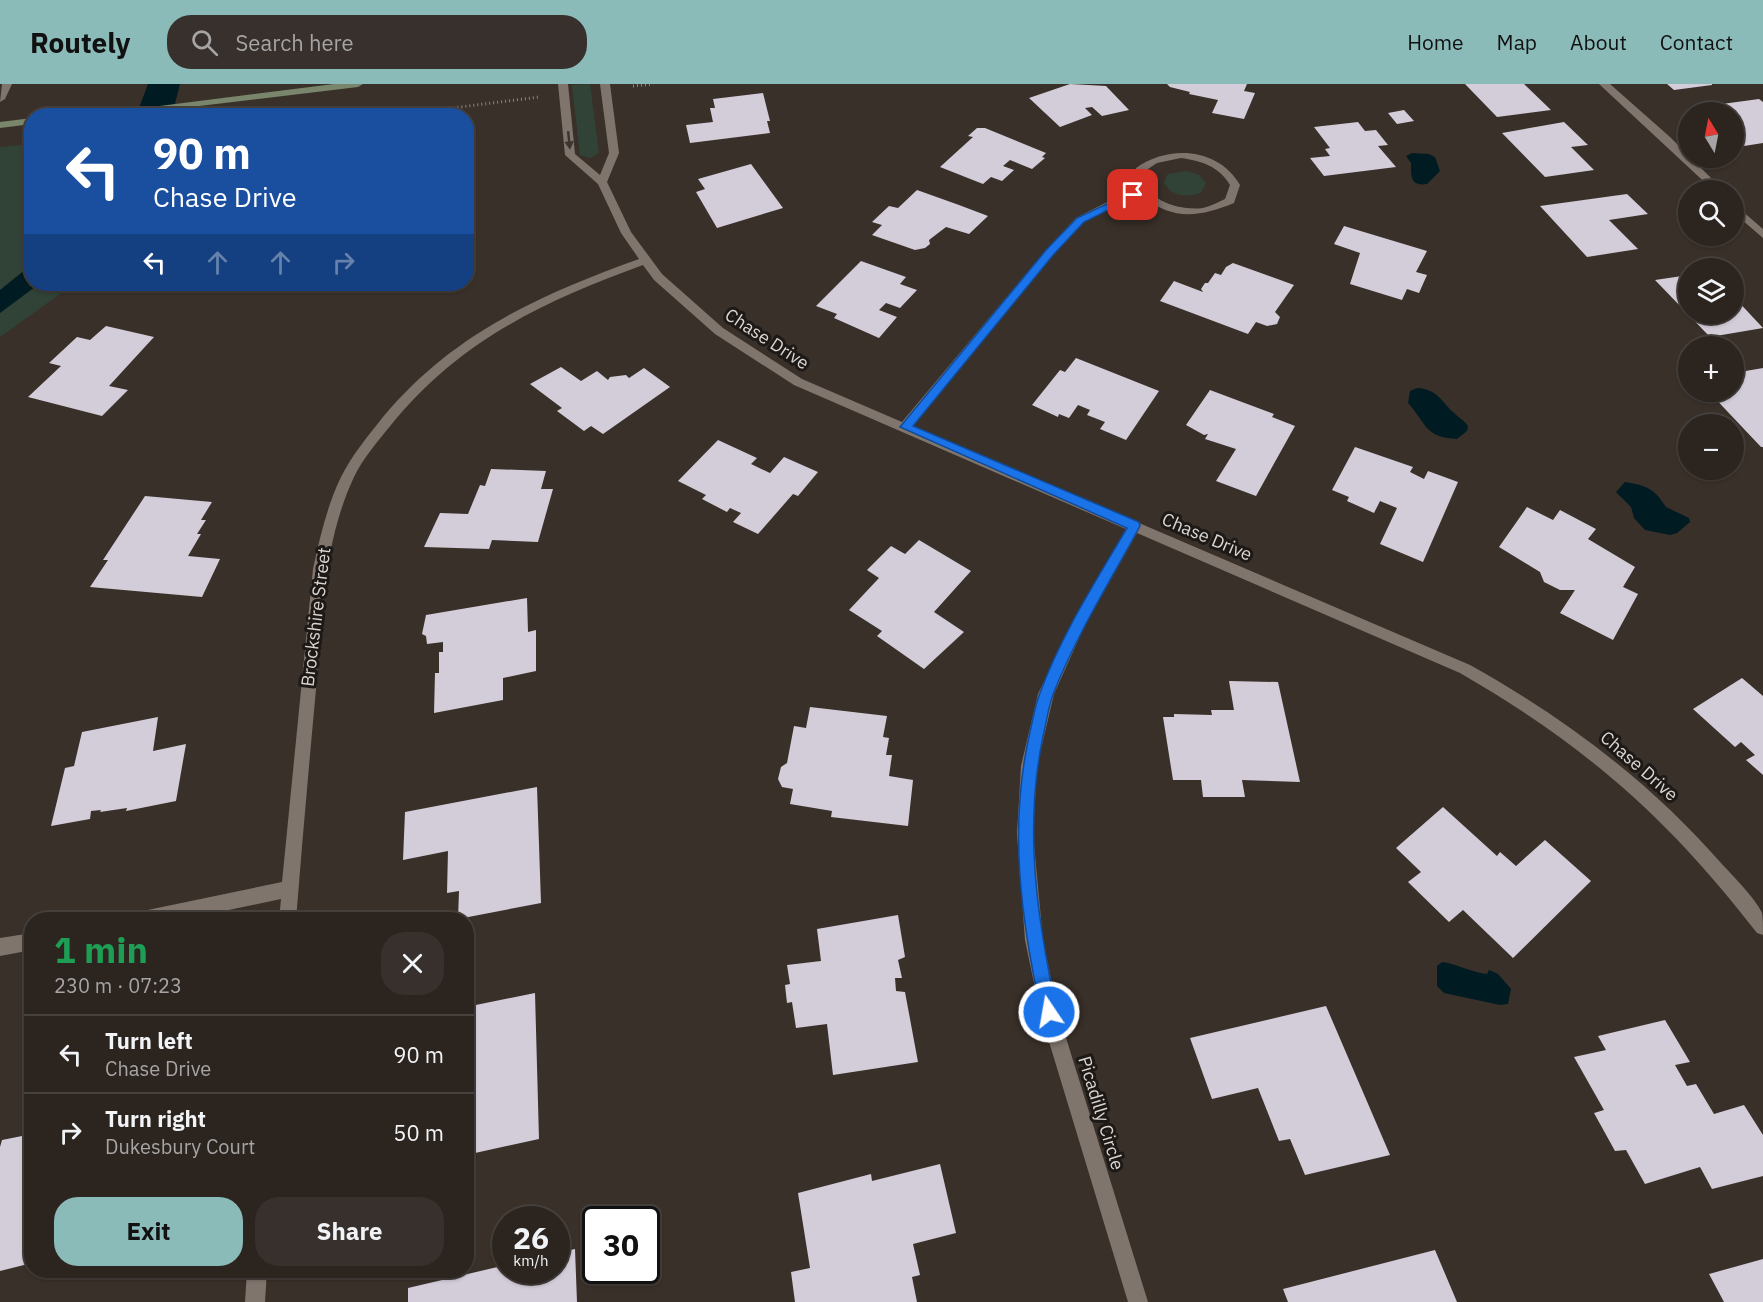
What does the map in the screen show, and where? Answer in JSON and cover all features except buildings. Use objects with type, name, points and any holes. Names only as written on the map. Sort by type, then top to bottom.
[{"type":"street","points":[[0,99],[7,84]]},
{"type":"street","points":[[155,108],[358,84]]},
{"type":"street","name":"Chase Drive","points":[[563,84],[570,156],[602,182],[626,233],[644,261],[690,307],[754,355],[798,382],[1466,669],[1554,720],[1600,754],[1665,811],[1705,854],[1763,927]]},
{"type":"street","points":[[602,182],[614,153],[605,84]]},
{"type":"street","points":[[1604,84],[1708,180]]},
{"type":"street","points":[[0,125],[24,122]]},
{"type":"street","points":[[1181,155],[1211,162],[1224,169],[1235,185],[1230,201],[1209,211],[1179,211],[1165,208],[1143,193],[1137,184],[1137,175],[1142,166],[1165,156],[1181,155]]},
{"type":"street","points":[[905,427],[1050,252],[1080,220],[1119,200],[1143,193]]},
{"type":"street","points":[[1744,217],[1763,236]]},
{"type":"street","name":"Brockshire Street","points":[[288,912],[318,582],[325,543],[349,474],[391,414],[451,354],[485,330],[523,309],[644,261]]},
{"type":"street","name":"Picadilly Circle","points":[[1134,526],[1079,623],[1046,694],[1029,766],[1025,834],[1034,940],[1049,1012],[1138,1302]]},
{"type":"street","points":[[177,912],[289,889]]},
{"type":"street","points":[[0,947],[24,942]]},
{"type":"street","points":[[255,1302],[256,1278]]},
{"type":"path","points":[[626,87],[653,84]]},
{"type":"path","points":[[453,108],[548,96]]},
{"type":"green space","points":[[590,84],[599,153],[590,158],[580,155],[572,85]]},
{"type":"green space","points":[[24,145],[24,291],[64,291],[0,337],[0,147]]},
{"type":"green space","points":[[1187,171],[1199,175],[1206,183],[1201,193],[1180,195],[1170,190],[1164,182],[1168,174]]},
{"type":"water","points":[[148,84],[180,84],[174,108],[139,108]]},
{"type":"water","points":[[1412,153],[1429,154],[1435,157],[1440,171],[1427,184],[1414,182],[1411,163],[1406,156]]},
{"type":"water","points":[[24,271],[24,291],[30,291],[0,313],[0,290]]},
{"type":"water","points":[[1417,388],[1438,396],[1468,426],[1467,431],[1457,439],[1446,438],[1427,428],[1408,403],[1410,391]]},
{"type":"water","points":[[1625,482],[1650,489],[1666,507],[1689,518],[1690,522],[1677,533],[1670,535],[1645,530],[1634,518],[1631,507],[1616,492]]},
{"type":"water","points":[[1442,962],[1482,973],[1487,974],[1489,970],[1498,974],[1511,989],[1508,1004],[1500,1005],[1444,993],[1437,986],[1437,966]]},
{"type":"route","points":[[1049,1012],[1034,940],[1027,885],[1025,834],[1029,766],[1046,694],[1079,623],[1134,526],[905,427],[1050,252],[1080,220],[1133,195]]}]
